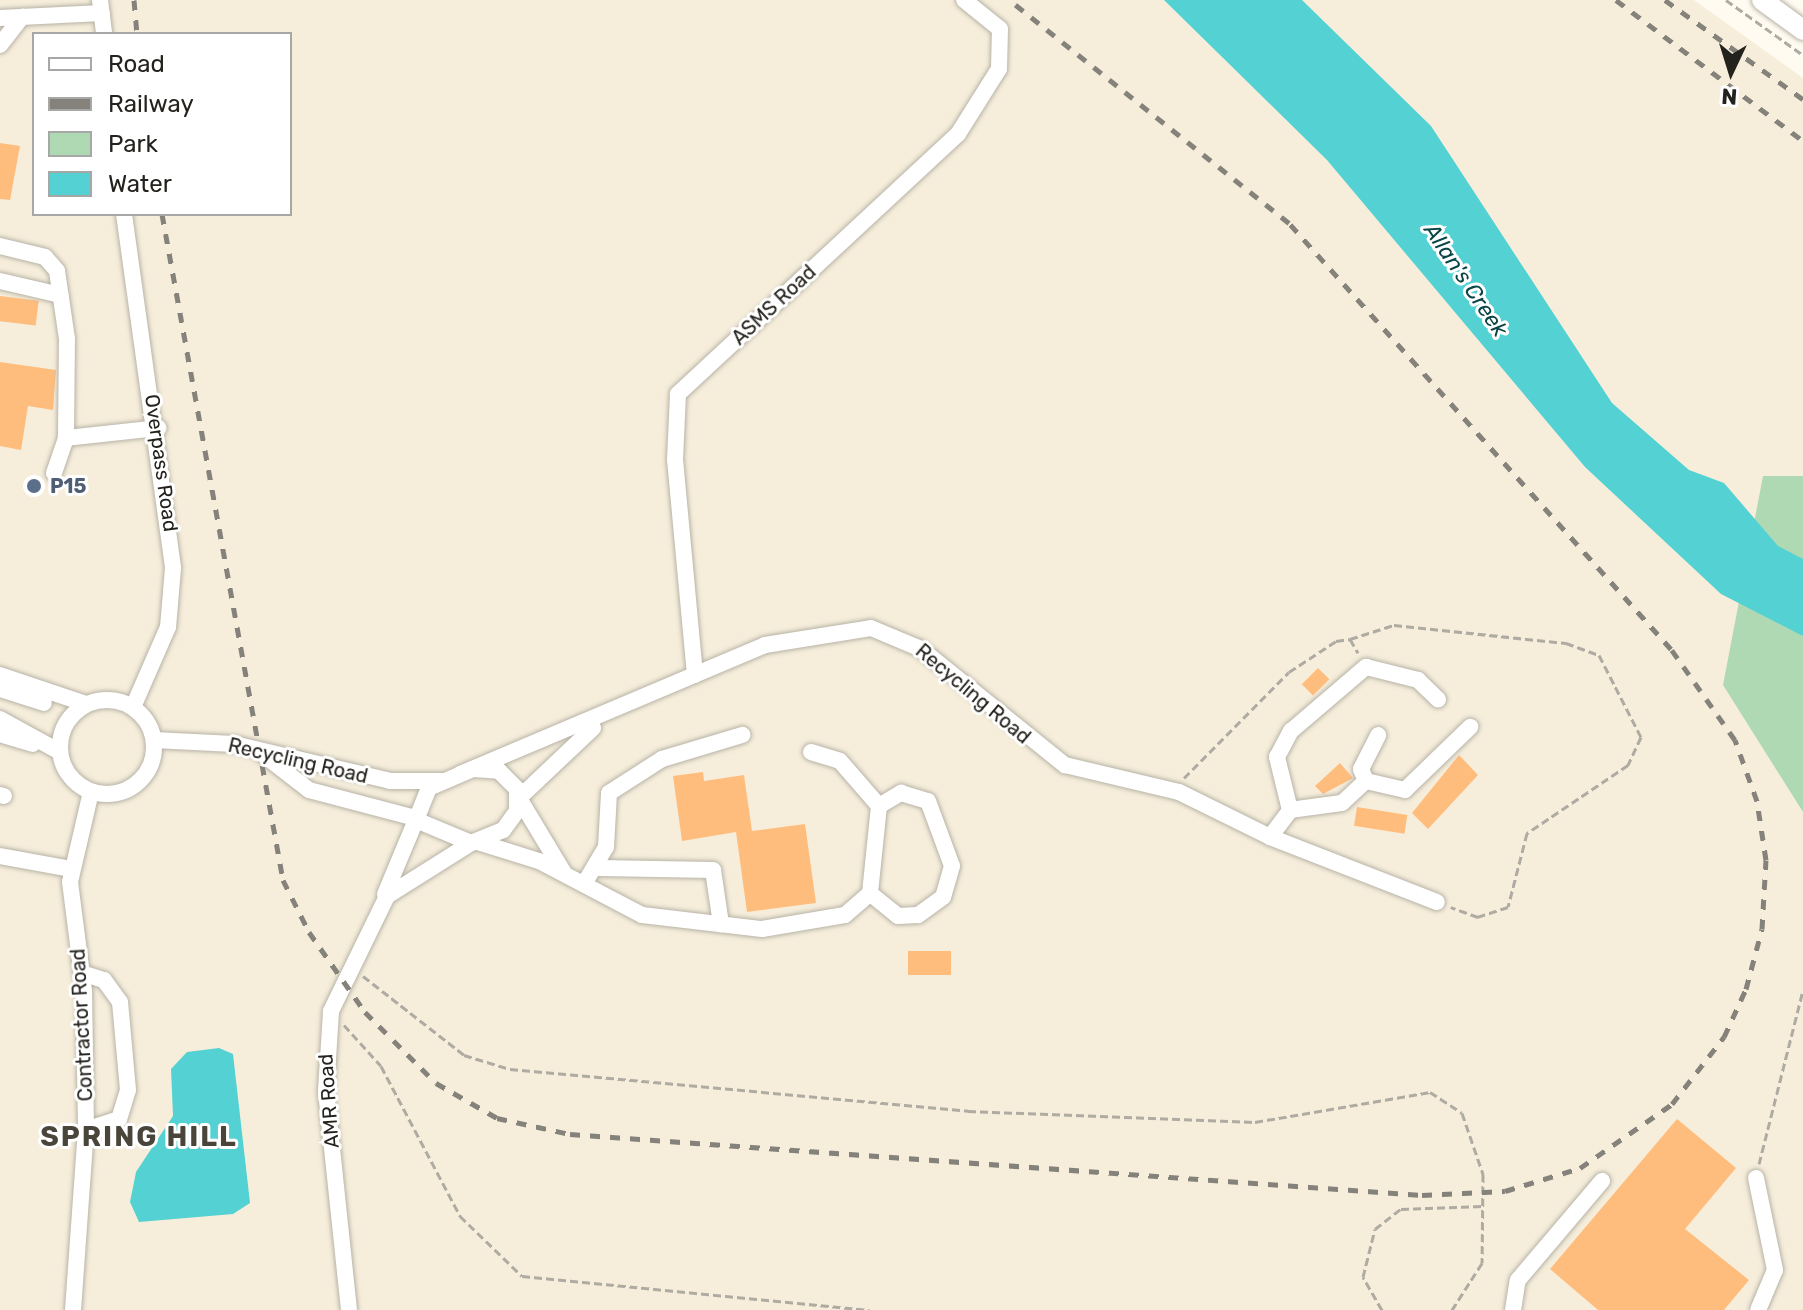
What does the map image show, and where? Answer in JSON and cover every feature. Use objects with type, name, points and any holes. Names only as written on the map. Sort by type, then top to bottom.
[{"type":"main road","points":[[1762,0],[1803,30]]},
{"type":"street","name":"ASMS Road","points":[[695,675],[675,460],[678,394],[958,134],[999,69],[1000,29],[964,0]]},
{"type":"street","points":[[0,18],[101,7],[104,32]]},
{"type":"street","points":[[0,45],[22,17]]},
{"type":"street","name":"Overpass Road","points":[[124,216],[171,530],[172,609],[133,707]]},
{"type":"street","points":[[0,246],[45,257],[57,271],[67,339],[66,438],[54,473]]},
{"type":"street","points":[[0,281],[60,295]]},
{"type":"street","points":[[66,438],[158,428]]},
{"type":"street","name":"Recycling Road","points":[[460,774],[618,712],[695,675],[802,634],[887,630],[949,671],[1047,755],[1102,778],[1179,792],[1270,837],[1437,902]]},
{"type":"street","points":[[1290,810],[1277,757],[1291,731],[1366,667],[1418,680],[1438,699]]},
{"type":"street","points":[[0,675],[86,704]]},
{"type":"street","points":[[0,689],[51,704],[86,704],[110,699],[133,707],[154,740],[142,779],[117,793],[91,792],[69,775],[57,751],[0,719]]},
{"type":"street","points":[[57,751],[69,719],[86,704]]},
{"type":"street","points":[[475,842],[503,830],[519,799],[558,754],[618,712]]},
{"type":"street","points":[[1366,781],[1405,790],[1470,727]]},
{"type":"street","points":[[0,734],[57,751]]},
{"type":"street","points":[[584,884],[599,868],[609,793],[662,759],[742,735]]},
{"type":"street","points":[[1270,837],[1290,810],[1342,803],[1366,781],[1366,746],[1378,735]]},
{"type":"street","name":"Recycling Road","points":[[154,740],[256,748],[381,779],[441,781]]},
{"type":"street","points":[[256,748],[309,790],[416,819],[565,875],[642,915],[762,929],[845,915],[870,893],[879,806],[840,761],[811,752]]},
{"type":"street","points":[[416,819],[419,801],[441,781],[460,774],[499,771],[565,875]]},
{"type":"street","name":"Contractor Road","points":[[73,1310],[86,1130],[82,973],[71,869],[91,792]]},
{"type":"street","points":[[870,893],[898,916],[918,915],[943,897],[952,866],[928,801],[901,793],[879,806]]},
{"type":"street","name":"AMR Road","points":[[349,1310],[326,1091],[331,1011],[382,903],[416,819]]},
{"type":"street","name":"AMR Road","points":[[382,903],[421,869],[475,842]]},
{"type":"street","points":[[0,856],[71,869]]},
{"type":"street","points":[[599,868],[713,870],[721,924]]},
{"type":"street","points":[[82,973],[104,980],[120,1002],[128,1090],[119,1119],[86,1130]]},
{"type":"street","points":[[1756,1178],[1775,1270],[1758,1310]]},
{"type":"street","points":[[1513,1310],[1518,1280],[1602,1181]]},
{"type":"path","points":[[1726,0],[1803,55]]},
{"type":"path","points":[[1179,792],[1184,776],[1289,672],[1350,639],[1394,625],[1566,643],[1599,655],[1641,737],[1628,765],[1527,833],[1508,907],[1478,917],[1437,902]]},
{"type":"path","points":[[1350,639],[1366,667]]},
{"type":"path","points":[[351,966],[443,1041],[510,1069],[968,1111],[1255,1122],[1430,1092],[1462,1113],[1483,1174],[1482,1263],[1452,1310]]},
{"type":"path","points":[[1756,1178],[1803,990]]},
{"type":"path","points":[[331,1011],[381,1066],[460,1216],[522,1276],[869,1310]]},
{"type":"path","points":[[1382,1310],[1363,1277],[1375,1229],[1401,1209],[1483,1206]]},
{"type":"shaded area","points":[[0,0],[1694,0],[1803,78],[1803,1310],[0,1310]]},
{"type":"green space","points":[[1763,476],[1803,476],[1803,812],[1723,685]]},
{"type":"water","name":"Allan's Creek","points":[[1164,0],[1302,0],[1431,126],[1612,403],[1689,470],[1724,483],[1778,546],[1803,559],[1803,636],[1721,594],[1585,467],[1327,160]]},
{"type":"water","points":[[219,1048],[233,1054],[250,1203],[233,1214],[139,1222],[130,1202],[136,1172],[173,1116],[171,1069],[187,1052]]},
{"type":"building","points":[[0,143],[20,146],[10,200],[0,199]]},
{"type":"building","points":[[0,296],[39,301],[36,326],[0,321]]},
{"type":"building","points":[[0,362],[56,370],[53,410],[28,406],[21,450],[0,446]]},
{"type":"building","points":[[1318,668],[1329,679],[1313,696],[1302,684]]},
{"type":"building","points":[[1459,755],[1478,775],[1428,829],[1412,813]]},
{"type":"building","points":[[1340,763],[1353,778],[1323,794],[1315,786]]},
{"type":"building","points":[[703,772],[704,781],[744,775],[752,831],[805,824],[816,903],[747,912],[736,832],[682,841],[673,776]]},
{"type":"building","points":[[1357,807],[1407,815],[1404,834],[1354,826]]},
{"type":"building","points":[[908,951],[951,951],[951,975],[908,975]]},
{"type":"building","points":[[1677,1119],[1736,1168],[1685,1229],[1749,1280],[1724,1310],[1598,1310],[1550,1269]]},
{"type":"railway","points":[[134,0],[137,32]]},
{"type":"railway","points":[[162,216],[283,880],[309,932],[365,1012],[436,1083],[497,1118],[570,1134],[1422,1195],[1505,1191],[1580,1168],[1672,1104],[1724,1037],[1746,989],[1762,929],[1766,860],[1757,801],[1735,740],[1671,649],[1289,223],[1010,0]]},
{"type":"railway","points":[[1616,0],[1803,141]]},
{"type":"railway","points":[[1665,0],[1803,99]]},
{"type":"place","name":"P15","points":[[34,486]]},
{"type":"district","name":"SPRING HILL","points":[[139,1137]]}]
